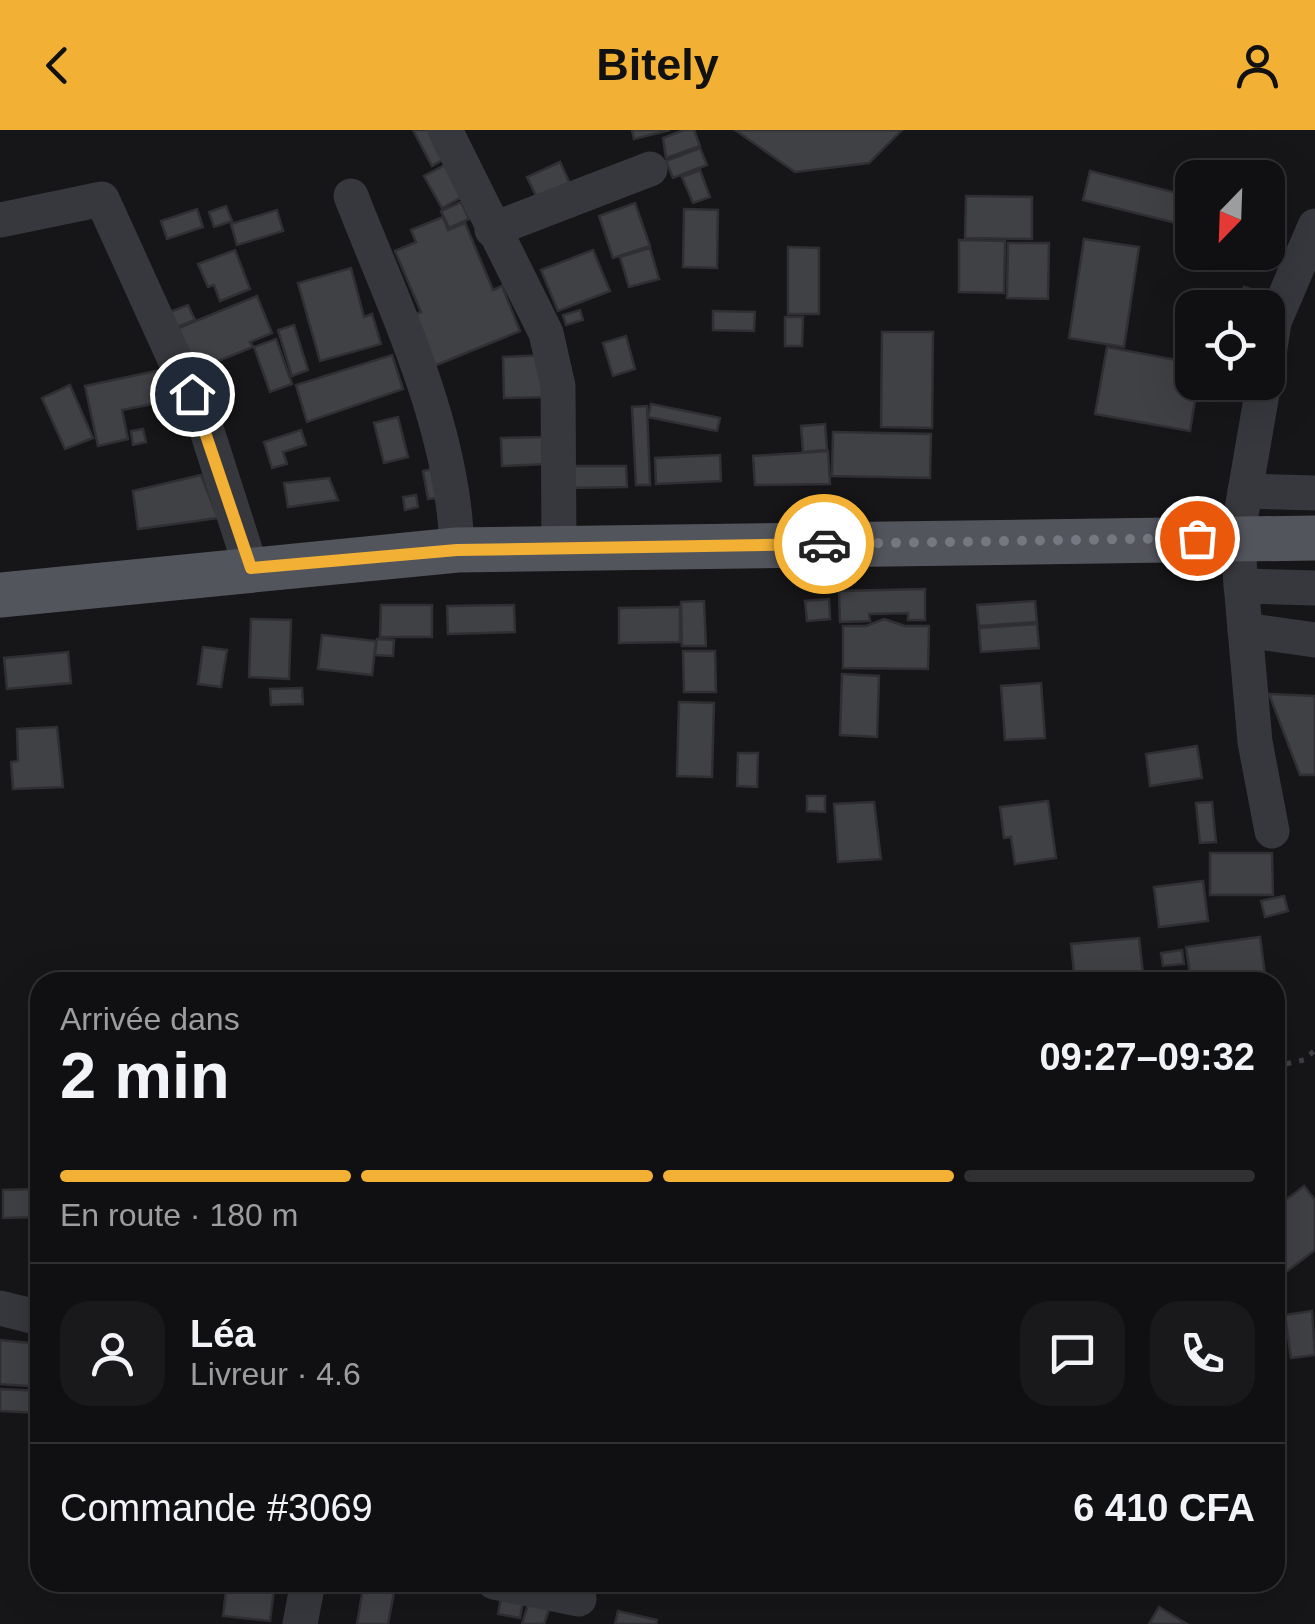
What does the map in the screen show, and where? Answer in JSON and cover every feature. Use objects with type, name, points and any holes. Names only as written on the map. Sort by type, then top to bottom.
[{"type":"main road","points":[[0,594],[457,550],[1315,538]]},
{"type":"street","points":[[445,130],[546,333],[553,358],[558,386],[559,546]]},
{"type":"street","points":[[492,230],[650,169]]},
{"type":"street","points":[[351,196],[444,452],[456,506],[457,550]]},
{"type":"street","points":[[0,220],[102,199],[206,428],[251,568]]},
{"type":"street","points":[[1285,296],[1315,226]]},
{"type":"street","points":[[1261,400],[1236,538],[1254,742],[1272,831]]},
{"type":"street","points":[[1245,491],[1315,493]]},
{"type":"street","points":[[1241,586],[1315,588]]},
{"type":"street","points":[[1245,630],[1315,640]]},
{"type":"street","points":[[0,1308],[30,1316]]},
{"type":"street","points":[[300,1624],[306,1592]]},
{"type":"street","points":[[544,1592],[579,1599]]},
{"type":"path","points":[[1285,1064],[1315,1050]]},
{"type":"building","points":[[413,130],[429,130],[444,159],[432,166]]},
{"type":"building","points":[[632,130],[670,130],[634,139]]},
{"type":"building","points":[[694,130],[700,146],[666,158],[663,138]]},
{"type":"building","points":[[735,130],[902,130],[869,163],[795,172]]},
{"type":"building","points":[[700,148],[707,165],[673,178],[666,161]]},
{"type":"building","points":[[560,162],[572,188],[540,204],[527,177]]},
{"type":"building","points":[[445,165],[462,197],[442,208],[424,176]]},
{"type":"building","points":[[700,170],[710,197],[693,203],[682,177]]},
{"type":"building","points":[[1090,171],[1175,193],[1175,223],[1083,200]]},
{"type":"building","points":[[966,196],[1032,197],[1032,239],[965,238]]},
{"type":"building","points":[[461,202],[469,219],[449,228],[441,211]]},
{"type":"building","points":[[635,203],[650,246],[613,258],[599,216]]},
{"type":"building","points":[[226,206],[232,221],[214,227],[209,212]]},
{"type":"building","points":[[197,209],[203,227],[167,239],[161,221]]},
{"type":"building","points":[[684,209],[718,210],[717,268],[683,267]]},
{"type":"building","points":[[277,210],[283,231],[237,245],[231,224]]},
{"type":"building","points":[[443,217],[448,230],[465,223],[493,290],[502,286],[520,331],[434,366],[413,315],[421,312],[395,251],[416,242],[411,230]]},
{"type":"building","points":[[1084,239],[1139,247],[1124,347],[1069,338]]},
{"type":"building","points":[[959,240],[1005,241],[1004,293],[959,292]]},
{"type":"building","points":[[1008,243],[1049,243],[1048,299],[1007,298]]},
{"type":"building","points":[[788,247],[819,248],[819,314],[788,314]]},
{"type":"building","points":[[650,248],[659,279],[629,287],[620,257]]},
{"type":"building","points":[[235,250],[250,289],[220,301],[214,285],[208,287],[198,264]]},
{"type":"building","points":[[593,250],[610,291],[558,311],[541,270]]},
{"type":"building","points":[[351,268],[364,317],[372,314],[381,344],[320,361],[298,283]]},
{"type":"building","points":[[257,296],[272,333],[250,342],[253,347],[186,374],[169,332]]},
{"type":"building","points":[[188,305],[195,320],[172,329],[165,314]]},
{"type":"building","points":[[580,310],[583,320],[566,325],[563,315]]},
{"type":"building","points":[[713,311],[755,312],[754,331],[713,330]]},
{"type":"building","points":[[785,317],[803,317],[802,346],[785,346]]},
{"type":"building","points":[[294,325],[308,370],[292,376],[278,330]]},
{"type":"building","points":[[882,332],[933,332],[932,428],[881,427]]},
{"type":"building","points":[[626,336],[635,369],[613,376],[603,343]]},
{"type":"building","points":[[276,339],[292,384],[270,392],[254,347]]},
{"type":"building","points":[[1107,347],[1175,360],[1175,400],[1195,400],[1190,431],[1095,414]]},
{"type":"building","points":[[392,355],[403,389],[307,422],[296,385]]},
{"type":"building","points":[[546,355],[547,397],[504,398],[503,357]]},
{"type":"building","points":[[156,371],[163,402],[122,410],[128,439],[98,446],[85,386]]},
{"type":"building","points":[[70,385],[93,438],[65,449],[42,398]]},
{"type":"building","points":[[651,404],[720,418],[717,431],[648,417]]},
{"type":"building","points":[[647,406],[650,485],[636,485],[632,407]]},
{"type":"building","points":[[398,417],[408,457],[384,463],[374,423]]},
{"type":"building","points":[[825,424],[827,450],[803,452],[801,426]]},
{"type":"building","points":[[143,429],[146,442],[133,445],[131,431]]},
{"type":"building","points":[[301,430],[306,445],[283,452],[287,464],[272,468],[264,442]]},
{"type":"building","points":[[833,432],[931,434],[930,478],[832,476]]},
{"type":"building","points":[[547,437],[548,464],[502,466],[501,438]]},
{"type":"building","points":[[828,451],[830,484],[755,485],[753,456]]},
{"type":"building","points":[[720,455],[721,481],[656,484],[655,458]]},
{"type":"building","points":[[569,466],[626,466],[627,487],[569,488]]},
{"type":"building","points":[[440,468],[445,497],[428,499],[423,471]]},
{"type":"building","points":[[201,475],[218,518],[138,529],[133,491]]},
{"type":"building","points":[[329,478],[338,500],[288,507],[284,483]]},
{"type":"building","points":[[416,495],[418,507],[405,510],[403,497]]},
{"type":"building","points":[[925,589],[925,620],[908,620],[908,613],[869,614],[870,621],[840,622],[839,591]]},
{"type":"building","points":[[829,599],[830,619],[807,621],[805,601]]},
{"type":"building","points":[[704,601],[706,646],[682,646],[681,602]]},
{"type":"building","points":[[1035,601],[1037,622],[979,626],[977,605]]},
{"type":"building","points":[[381,605],[432,605],[432,637],[380,637]]},
{"type":"building","points":[[514,605],[515,632],[448,634],[447,606]]},
{"type":"building","points":[[680,607],[680,642],[619,643],[619,608]]},
{"type":"building","points":[[251,619],[291,620],[289,679],[249,677]]},
{"type":"building","points":[[884,619],[905,626],[929,626],[928,669],[843,668],[843,626],[866,626]]},
{"type":"building","points":[[1037,624],[1039,648],[981,652],[979,628]]},
{"type":"building","points":[[322,635],[376,641],[372,675],[318,669]]},
{"type":"building","points":[[377,639],[394,640],[393,656],[375,655]]},
{"type":"building","points":[[203,647],[227,650],[221,687],[198,684]]},
{"type":"building","points":[[683,651],[715,651],[716,692],[684,692]]},
{"type":"building","points":[[68,652],[71,683],[7,689],[4,658]]},
{"type":"building","points":[[842,674],[879,676],[877,737],[840,735]]},
{"type":"building","points":[[1041,683],[1045,738],[1005,740],[1001,686]]},
{"type":"building","points":[[302,688],[303,704],[271,705],[270,689]]},
{"type":"building","points":[[1269,694],[1315,696],[1315,775],[1300,775]]},
{"type":"building","points":[[679,702],[714,703],[712,777],[677,776]]},
{"type":"building","points":[[57,727],[63,787],[13,789],[11,762],[18,761],[17,729]]},
{"type":"building","points":[[1197,746],[1202,778],[1150,786],[1146,754]]},
{"type":"building","points":[[738,753],[758,753],[757,787],[737,786]]},
{"type":"building","points":[[807,796],[825,796],[825,812],[807,811]]},
{"type":"building","points":[[1048,801],[1056,858],[1015,864],[1011,837],[1004,838],[1000,807]]},
{"type":"building","points":[[874,802],[881,859],[838,862],[834,804]]},
{"type":"building","points":[[1212,802],[1216,842],[1200,843],[1196,803]]},
{"type":"building","points":[[1210,853],[1272,853],[1273,895],[1210,895]]},
{"type":"building","points":[[1203,881],[1208,921],[1159,927],[1154,887]]},
{"type":"building","points":[[1284,896],[1288,911],[1265,917],[1261,901]]},
{"type":"building","points":[[1260,937],[1265,972],[1190,972],[1186,947]]},
{"type":"building","points":[[1139,938],[1143,972],[1074,972],[1071,944]]},
{"type":"building","points":[[1182,950],[1184,964],[1163,966],[1161,953]]},
{"type":"building","points":[[1304,1186],[1315,1200],[1315,1250],[1286,1272],[1285,1271],[1285,1200]]},
{"type":"building","points":[[30,1189],[30,1217],[3,1218],[3,1190]]},
{"type":"building","points":[[1312,1311],[1315,1355],[1291,1358],[1285,1315]]},
{"type":"building","points":[[0,1340],[30,1343],[30,1386],[0,1384]]},
{"type":"building","points":[[0,1389],[30,1390],[30,1412],[0,1411]]},
{"type":"building","points":[[226,1592],[274,1592],[270,1621],[223,1616]]},
{"type":"building","points":[[362,1592],[394,1592],[388,1624],[357,1624]]},
{"type":"building","points":[[502,1593],[524,1597],[520,1618],[498,1614]]},
{"type":"building","points":[[530,1598],[551,1604],[544,1624],[522,1624]]},
{"type":"building","points":[[1159,1607],[1187,1624],[1149,1624]]},
{"type":"building","points":[[618,1611],[657,1620],[656,1624],[615,1624]]},
{"type":"way so far","points":[[824,544],[1197,538]]},
{"type":"route","points":[[192,394],[251,568],[457,550],[824,544]]}]
